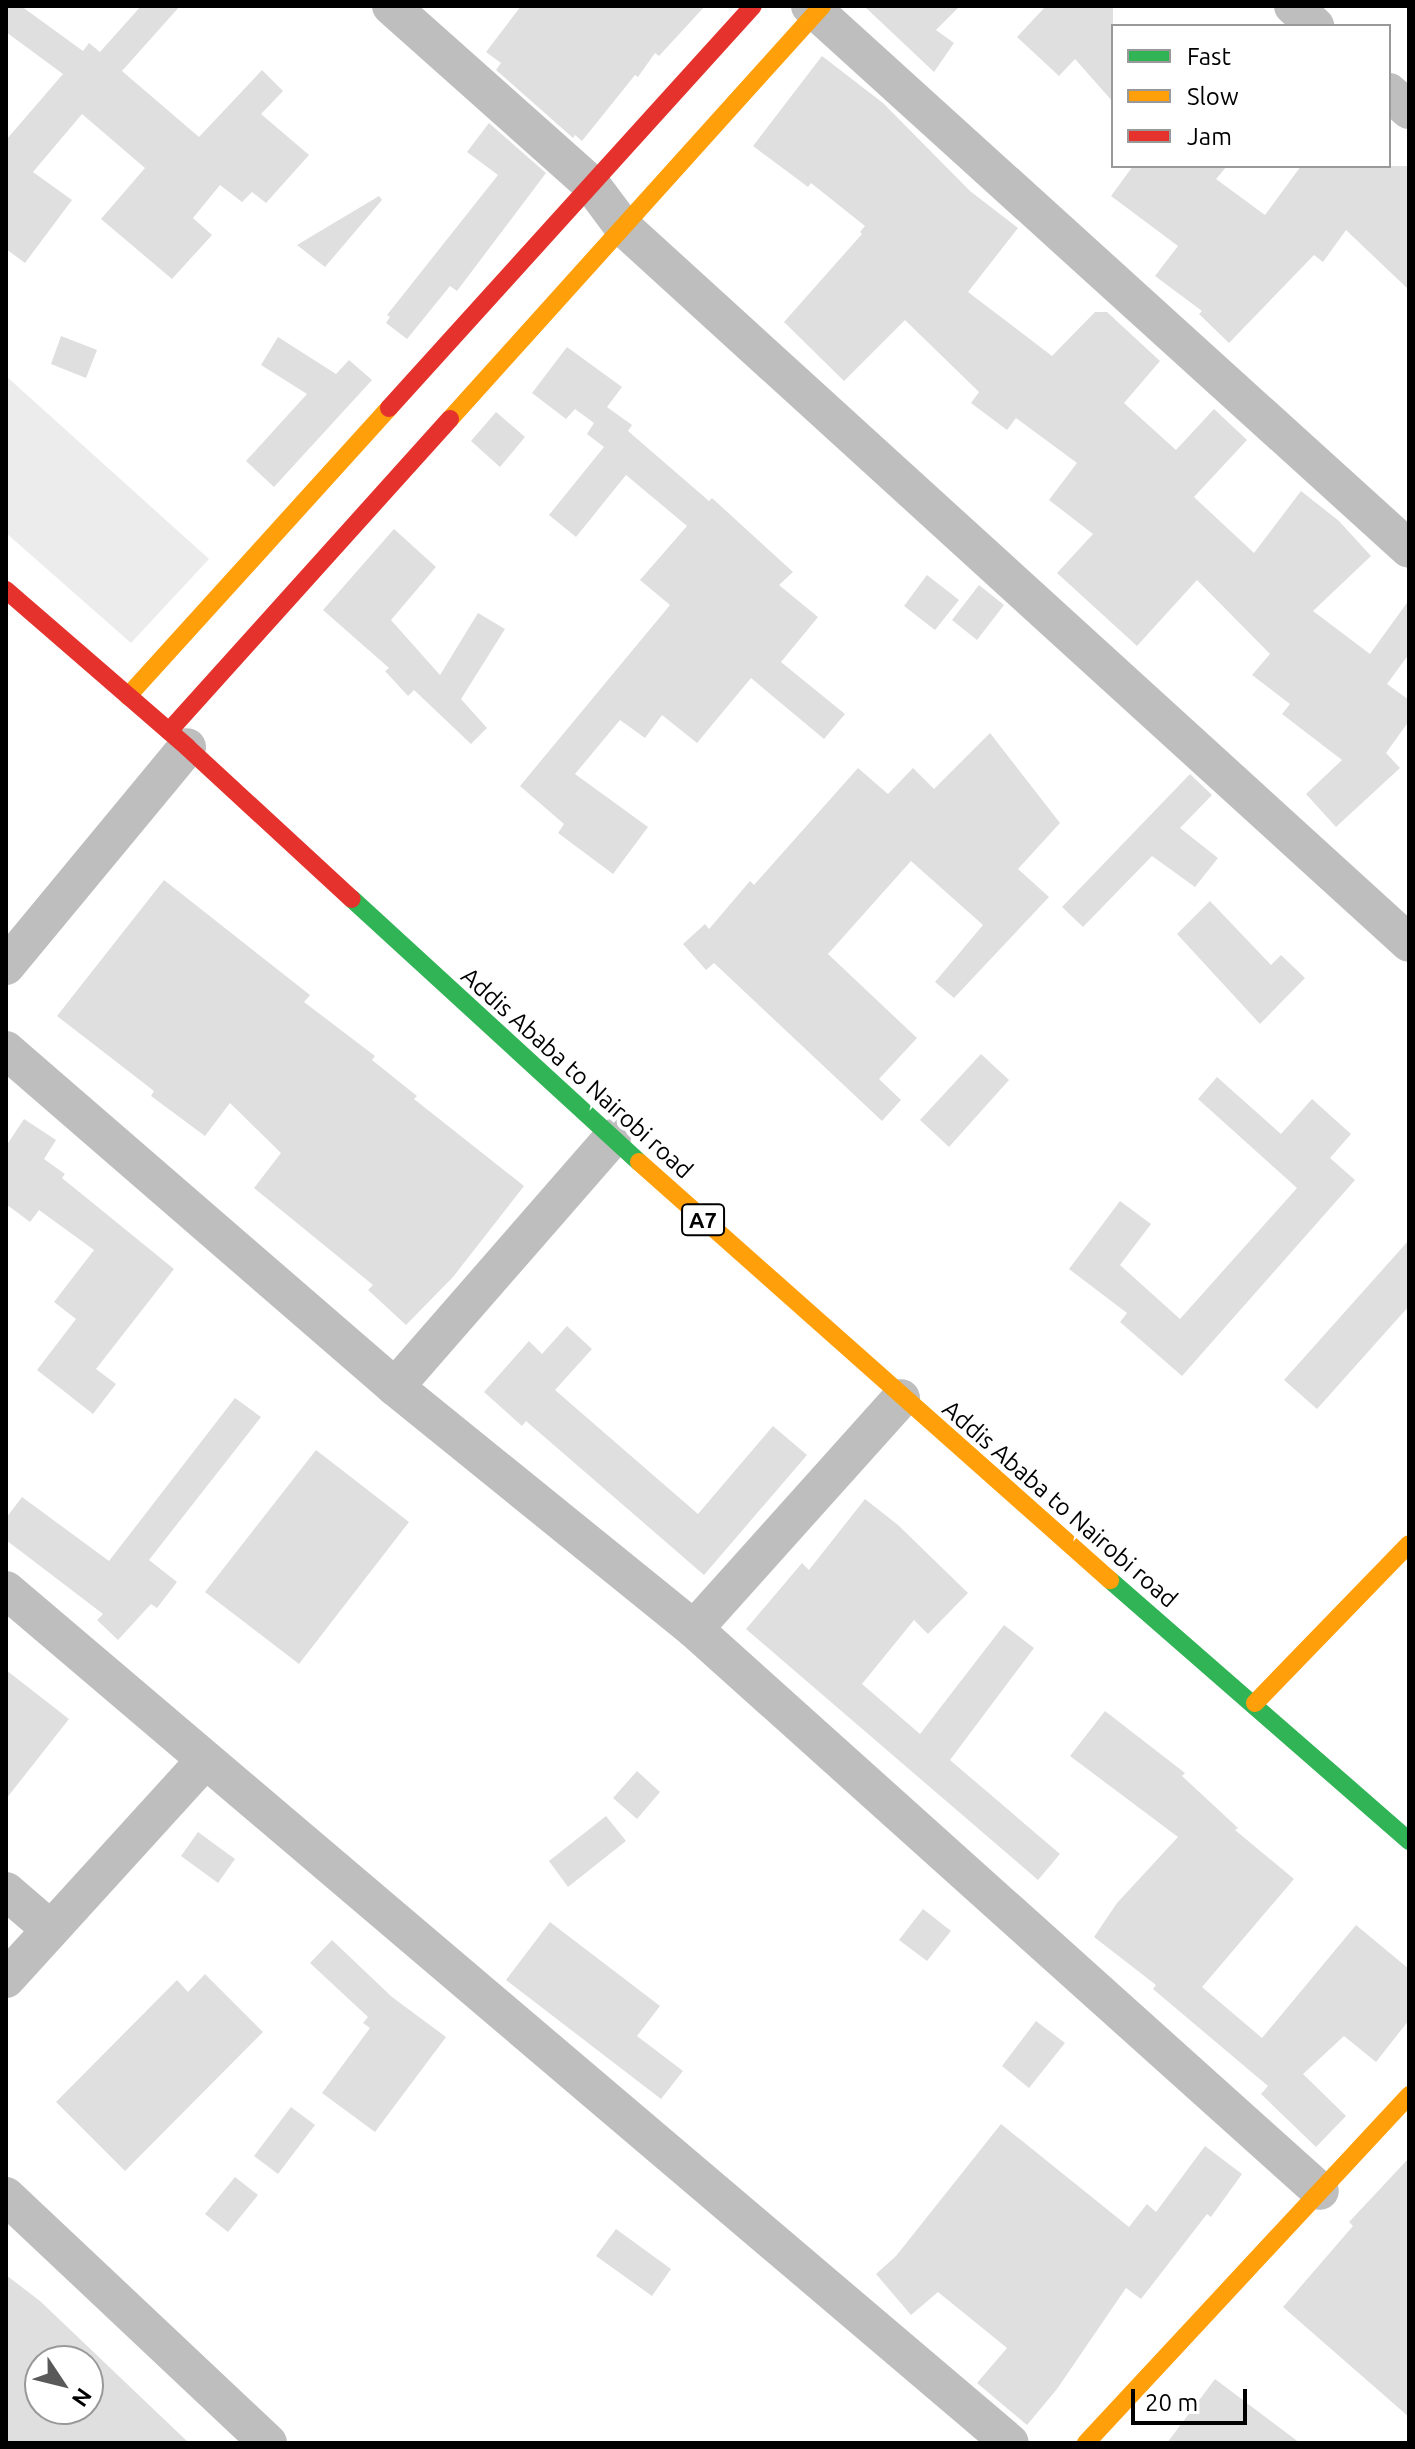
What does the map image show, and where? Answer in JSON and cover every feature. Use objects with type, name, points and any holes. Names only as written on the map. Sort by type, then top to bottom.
[{"type":"main road","points":[[128,696],[753,6]]},
{"type":"main road","points":[[178,739],[816,9]]},
{"type":"main road","name":"Addis Ababa to Nairobi road","points":[[6,590],[178,739],[612,1138],[901,1398],[1255,1703],[1409,1841]]},
{"type":"main road","points":[[1255,1703],[1409,1544]]},
{"type":"main road","points":[[1086,2443],[1409,2095]]},
{"type":"street","points":[[391,6],[591,184],[623,227],[1409,943]]},
{"type":"street","points":[[1293,6],[1313,24]]},
{"type":"street","points":[[816,9],[1409,549]]},
{"type":"street","points":[[1391,94],[1409,110]]},
{"type":"street","points":[[6,966],[178,739]]},
{"type":"street","points":[[6,1050],[395,1387],[694,1629],[1320,2191]]},
{"type":"street","points":[[395,1387],[612,1138]]},
{"type":"street","points":[[694,1629],[901,1398]]},
{"type":"street","points":[[6,1590],[1010,2443]]},
{"type":"street","points":[[6,1979],[49,1928],[205,1760]]},
{"type":"street","points":[[6,1891],[49,1928]]},
{"type":"street","points":[[6,2196],[268,2443]]},
{"type":"shaded area","points":[[6,376],[209,559],[131,643],[6,533]]},
{"type":"building","points":[[6,6],[21,6],[83,51],[89,43],[100,52],[141,6],[180,6],[122,71],[199,137],[262,70],[283,91],[261,114],[309,155],[266,203],[252,192],[242,202],[220,185],[193,218],[212,235],[172,279],[101,219],[145,168],[82,114],[33,172],[72,200],[25,263],[6,249],[6,140],[63,74],[6,32]]},
{"type":"building","points":[[521,6],[705,6],[659,56],[655,53],[582,141],[575,135],[573,138],[496,70],[501,63],[486,52]]},
{"type":"building","points":[[864,6],[960,6],[936,30],[954,43],[934,72]]},
{"type":"building","points":[[1046,6],[1113,6],[1111,100],[1075,59],[1059,76],[1017,37]]},
{"type":"building","points":[[822,56],[883,103],[970,191],[1018,228],[968,292],[1052,356],[1095,312],[1107,312],[1160,361],[1124,403],[1176,450],[1214,409],[1247,440],[1194,497],[1254,553],[1301,491],[1339,521],[1371,556],[1313,611],[1370,654],[1409,600],[1409,654],[1387,684],[1409,700],[1409,721],[1386,753],[1400,768],[1336,827],[1306,794],[1342,760],[1282,714],[1290,704],[1252,675],[1270,654],[1197,580],[1137,646],[1057,573],[1093,534],[1049,500],[1077,463],[1016,418],[1007,430],[971,403],[979,392],[905,320],[844,381],[784,322],[862,234],[860,232],[865,226],[811,183],[808,187],[753,146]]},
{"type":"building","points":[[489,123],[546,173],[457,291],[450,286],[407,339],[386,323],[390,317],[387,315],[498,175],[467,152]]},
{"type":"building","points":[[1409,166],[1409,290],[1346,230],[1323,262],[1314,255],[1229,343],[1199,314],[1202,311],[1155,276],[1178,246],[1111,196],[1132,168],[1225,168],[1216,179],[1265,215],[1300,168]]},
{"type":"building","points":[[379,196],[382,200],[325,267],[297,245]]},
{"type":"building","points":[[61,336],[97,350],[86,378],[51,364]]},
{"type":"building","points":[[278,337],[336,374],[349,360],[372,380],[274,487],[246,461],[307,394],[261,365]]},
{"type":"building","points":[[567,347],[622,387],[607,407],[632,425],[628,431],[709,501],[712,498],[793,572],[779,585],[818,617],[781,662],[845,714],[824,739],[751,678],[697,743],[662,715],[645,738],[620,720],[575,774],[648,827],[613,874],[558,833],[564,824],[520,786],[670,605],[640,580],[687,526],[626,475],[576,537],[549,515],[604,447],[587,434],[594,423],[575,409],[566,419],[532,393]]},
{"type":"building","points":[[496,412],[525,437],[500,467],[471,441]]},
{"type":"building","points":[[394,529],[436,567],[391,620],[440,675],[478,613],[505,629],[461,699],[487,728],[471,744],[414,690],[408,696],[385,671],[389,668],[323,610]]},
{"type":"building","points":[[927,575],[959,600],[935,630],[904,606]]},
{"type":"building","points":[[979,585],[1004,605],[977,640],[952,620]]},
{"type":"building","points":[[990,733],[1060,823],[1018,869],[1049,897],[954,998],[935,982],[983,925],[911,861],[828,954],[917,1038],[879,1079],[901,1100],[882,1121],[714,963],[706,970],[683,944],[705,924],[709,929],[750,881],[754,885],[858,768],[888,794],[913,768],[934,789]]},
{"type":"building","points":[[1190,774],[1212,795],[1180,828],[1218,858],[1195,887],[1152,856],[1083,927],[1062,907]]},
{"type":"building","points":[[164,880],[310,995],[304,1002],[375,1056],[372,1060],[417,1096],[414,1099],[524,1186],[453,1277],[406,1325],[368,1290],[373,1285],[254,1188],[281,1153],[230,1103],[205,1136],[151,1096],[154,1091],[57,1016]]},
{"type":"building","points":[[1210,901],[1271,965],[1281,955],[1305,978],[1260,1024],[1177,934]]},
{"type":"building","points":[[981,1054],[1009,1080],[949,1147],[920,1120]]},
{"type":"building","points":[[1217,1077],[1281,1134],[1312,1099],[1351,1134],[1330,1158],[1355,1180],[1182,1376],[1120,1322],[1127,1313],[1069,1269],[1120,1201],[1151,1224],[1120,1265],[1180,1319],[1297,1188],[1198,1099]]},
{"type":"building","points":[[24,1119],[56,1140],[44,1159],[65,1174],[62,1178],[174,1269],[96,1369],[116,1384],[93,1414],[37,1370],[76,1319],[54,1302],[94,1250],[39,1210],[30,1222],[6,1204],[6,1146]]},
{"type":"building","points":[[1409,1240],[1409,1306],[1317,1409],[1284,1380]]},
{"type":"building","points":[[567,1326],[592,1349],[555,1390],[698,1514],[773,1426],[807,1455],[704,1575],[526,1421],[522,1426],[484,1392],[529,1341],[542,1354]]},
{"type":"building","points":[[235,1398],[261,1417],[149,1560],[177,1582],[157,1608],[151,1604],[118,1640],[97,1620],[103,1614],[6,1540],[6,1518],[22,1497],[109,1561]]},
{"type":"building","points":[[316,1450],[409,1522],[299,1664],[205,1592]]},
{"type":"building","points":[[865,1499],[898,1525],[968,1593],[928,1634],[914,1620],[862,1684],[920,1734],[1004,1625],[1034,1648],[950,1760],[1060,1854],[1038,1880],[746,1629],[802,1563],[809,1570]]},
{"type":"building","points":[[6,1670],[69,1719],[6,1799]]},
{"type":"building","points":[[1105,1711],[1185,1773],[1182,1776],[1238,1828],[1235,1830],[1294,1879],[1202,1987],[1262,2038],[1356,1925],[1409,1969],[1409,2020],[1376,2062],[1344,2036],[1303,2074],[1346,2116],[1316,2147],[1261,2094],[1268,2086],[1153,1989],[1156,1985],[1094,1937],[1117,1903],[1178,1837],[1070,1756]]},
{"type":"building","points":[[637,1771],[660,1792],[637,1819],[613,1798]]},
{"type":"building","points":[[606,1816],[626,1841],[568,1887],[549,1861]]},
{"type":"building","points":[[198,1832],[235,1859],[218,1883],[181,1856]]},
{"type":"building","points":[[923,1909],[951,1931],[927,1961],[899,1940]]},
{"type":"building","points":[[550,1922],[660,2006],[637,2036],[683,2071],[661,2099],[506,1980]]},
{"type":"building","points":[[332,1940],[392,1997],[446,2037],[375,2132],[322,2093],[370,2028],[363,2023],[368,2017],[310,1963]]},
{"type":"building","points":[[205,1974],[263,2032],[125,2171],[56,2102],[177,1980],[188,1992]]},
{"type":"building","points":[[1036,2021],[1065,2043],[1029,2088],[1002,2066]]},
{"type":"building","points":[[291,2107],[315,2125],[278,2174],[254,2156]]},
{"type":"building","points":[[1001,2124],[1129,2227],[1147,2204],[1156,2212],[1205,2146],[1242,2174],[1211,2217],[1207,2214],[1141,2299],[1126,2288],[1057,2389],[1027,2425],[977,2383],[1007,2348],[938,2292],[911,2315],[876,2274],[896,2256]]},
{"type":"building","points":[[1409,2158],[1409,2417],[1283,2307],[1353,2226],[1349,2222]]},
{"type":"building","points":[[235,2177],[258,2195],[228,2232],[205,2214]]},
{"type":"building","points":[[616,2229],[671,2269],[652,2296],[596,2256]]},
{"type":"building","points":[[6,2275],[40,2301],[86,2345],[24,2345],[24,2425],[104,2425],[104,2362],[189,2443],[6,2443]]},
{"type":"building","points":[[1215,2379],[1300,2443],[1167,2443]]},
{"type":"traffic: fast","points":[[352,899],[639,1162]]},
{"type":"traffic: fast","points":[[1110,1580],[1409,1841]]},
{"type":"traffic: slow","points":[[450,419],[822,6]]},
{"type":"traffic: slow","points":[[128,696],[389,408]]},
{"type":"traffic: slow","points":[[639,1162],[1110,1580]]},
{"type":"traffic: slow","points":[[1255,1703],[1409,1544]]},
{"type":"traffic: slow","points":[[1086,2443],[1409,2095]]},
{"type":"traffic: jam","points":[[389,408],[753,6]]},
{"type":"traffic: jam","points":[[169,731],[450,419]]},
{"type":"traffic: jam","points":[[6,590],[187,747],[352,899]]}]
